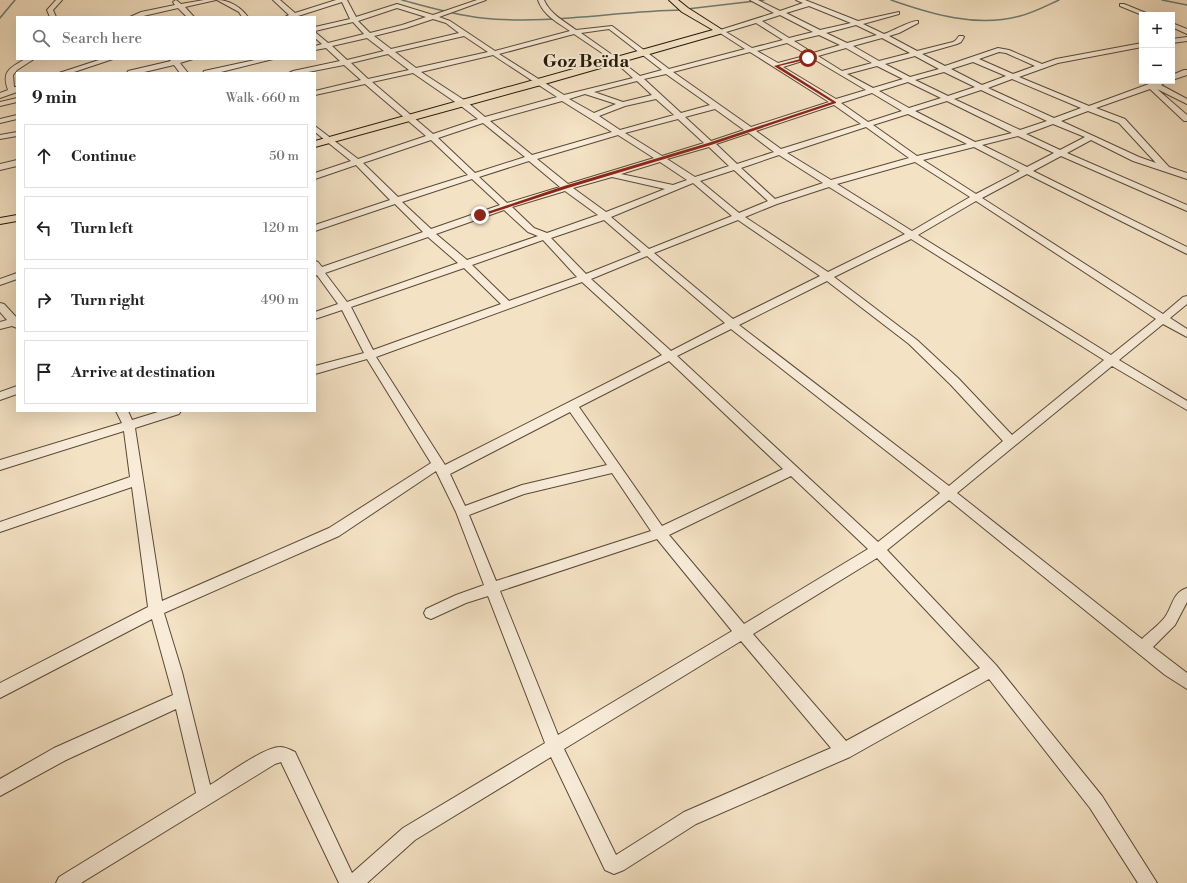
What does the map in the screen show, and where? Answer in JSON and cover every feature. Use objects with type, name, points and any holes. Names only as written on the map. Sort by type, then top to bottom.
[{"type":"main road","points":[[673,0],[684,10],[720,31]]},
{"type":"main road","points":[[316,144],[411,119],[720,31]]},
{"type":"main road","points":[[0,221],[16,218]]},
{"type":"street","points":[[53,16],[50,10],[59,0]]},
{"type":"street","points":[[174,0],[190,16]]},
{"type":"street","points":[[136,16],[171,6],[181,7],[213,0]]},
{"type":"street","points":[[220,0],[241,11],[244,16]]},
{"type":"street","points":[[276,0],[292,16],[343,0],[354,20],[369,36],[415,71],[464,104],[566,187],[605,216],[733,325],[948,492],[1142,648],[1187,682]]},
{"type":"street","points":[[316,48],[369,36],[433,18],[483,0]]},
{"type":"street","points":[[541,0],[544,8],[552,16],[616,60],[638,78],[774,202]]},
{"type":"street","points":[[753,0],[820,32],[909,80],[1060,153],[1187,208]]},
{"type":"street","points":[[799,0],[884,35],[980,88],[1136,158],[1187,176]]},
{"type":"street","points":[[720,31],[757,21],[819,0]]},
{"type":"street","points":[[1122,5],[1140,12]]},
{"type":"street","points":[[316,29],[354,20],[400,6],[448,22],[562,99],[593,116],[694,180],[738,216],[828,277],[914,342],[955,382],[1011,442]]},
{"type":"street","points":[[316,176],[484,120],[638,78],[897,13]]},
{"type":"street","points":[[757,21],[841,73],[908,111],[1187,251]]},
{"type":"street","points":[[776,66],[897,32],[916,22]]},
{"type":"street","points":[[1175,26],[1187,32]]},
{"type":"street","points":[[316,93],[494,53],[575,32],[610,27],[666,72],[780,152],[1187,406]]},
{"type":"street","points":[[720,31],[835,102],[916,159],[975,198],[1187,334]]},
{"type":"street","points":[[298,72],[466,33]]},
{"type":"street","points":[[316,35],[367,82],[432,137],[531,230],[545,235],[549,242],[584,278],[878,550],[991,670],[1096,802],[1148,883]]},
{"type":"street","points":[[841,73],[878,62],[955,43],[959,41],[961,37]]},
{"type":"street","points":[[1175,41],[1187,39]]},
{"type":"street","points":[[316,316],[545,235],[605,216],[694,180],[980,88],[1041,66],[1077,56],[1139,46]]},
{"type":"street","points":[[991,670],[844,751],[690,818],[614,865],[611,864],[554,746],[462,512],[441,468],[370,355],[345,306],[317,269],[429,233],[506,206],[709,144],[835,102],[975,60],[994,52],[1002,50],[1041,66]]},
{"type":"street","points":[[0,96],[14,90],[7,80],[8,76],[10,72],[28,60]]},
{"type":"street","points":[[67,72],[106,60]]},
{"type":"street","points":[[235,60],[246,72]]},
{"type":"street","points":[[213,72],[265,60]]},
{"type":"street","points":[[975,60],[1090,109],[1125,122],[1166,169]]},
{"type":"street","points":[[135,72],[174,61],[183,72]]},
{"type":"street","points":[[1175,77],[1187,72]]},
{"type":"street","points":[[316,370],[370,355],[584,278],[774,202],[831,183],[916,159],[1020,133],[1159,84]]},
{"type":"street","points":[[1156,86],[1187,102]]},
{"type":"street","points":[[1156,86],[1153,88],[1154,90],[1187,119]]},
{"type":"street","points":[[585,92],[623,104]]},
{"type":"street","points":[[593,116],[623,104],[659,96]]},
{"type":"street","points":[[0,104],[16,100]]},
{"type":"street","points":[[316,228],[397,200],[531,158],[716,106]]},
{"type":"street","points":[[0,120],[16,117]]},
{"type":"street","points":[[316,129],[357,162],[429,233],[465,264],[507,306]]},
{"type":"street","points":[[0,137],[16,134]]},
{"type":"street","points":[[0,691],[156,610],[334,532],[441,468],[573,407],[670,356],[913,234],[975,198],[1091,137]]},
{"type":"street","points":[[0,167],[16,163]]},
{"type":"street","points":[[610,174],[673,188]]},
{"type":"street","points":[[0,282],[16,276]]},
{"type":"street","points":[[354,883],[384,855],[410,834],[878,550],[1187,300]]},
{"type":"street","points":[[0,306],[15,323]]},
{"type":"street","points":[[0,326],[15,323]]},
{"type":"street","points":[[0,396],[16,390]]},
{"type":"street","points":[[573,407],[660,534],[844,751]]},
{"type":"street","points":[[122,412],[129,426],[156,610],[175,672],[205,797]]},
{"type":"street","points":[[0,465],[172,412]]},
{"type":"street","points":[[462,512],[522,490],[615,468]]},
{"type":"street","points":[[431,613],[461,599],[492,588],[660,534],[792,470]]},
{"type":"street","points":[[0,527],[137,480]]},
{"type":"street","points":[[1142,648],[1170,621],[1180,600],[1187,594]]},
{"type":"street","points":[[0,788],[60,754],[181,699]]},
{"type":"street","points":[[65,883],[269,758],[280,754],[285,754],[289,758],[348,883]]},
{"type":"waterway","points":[[0,18],[15,0]]},
{"type":"waterway","points":[[402,0],[462,15],[507,20],[557,19],[682,10]]},
{"type":"waterway","points":[[687,9],[764,0]]},
{"type":"waterway","points":[[891,0],[954,18],[987,21],[1025,15],[1059,0]]},
{"type":"waterway","points":[[1162,0],[1187,5]]},
{"type":"district","name":"Goz Beïda","points":[[586,61]]},
{"type":"route","points":[[480,215],[566,187],[709,144],[835,102],[776,66],[808,58]]}]
